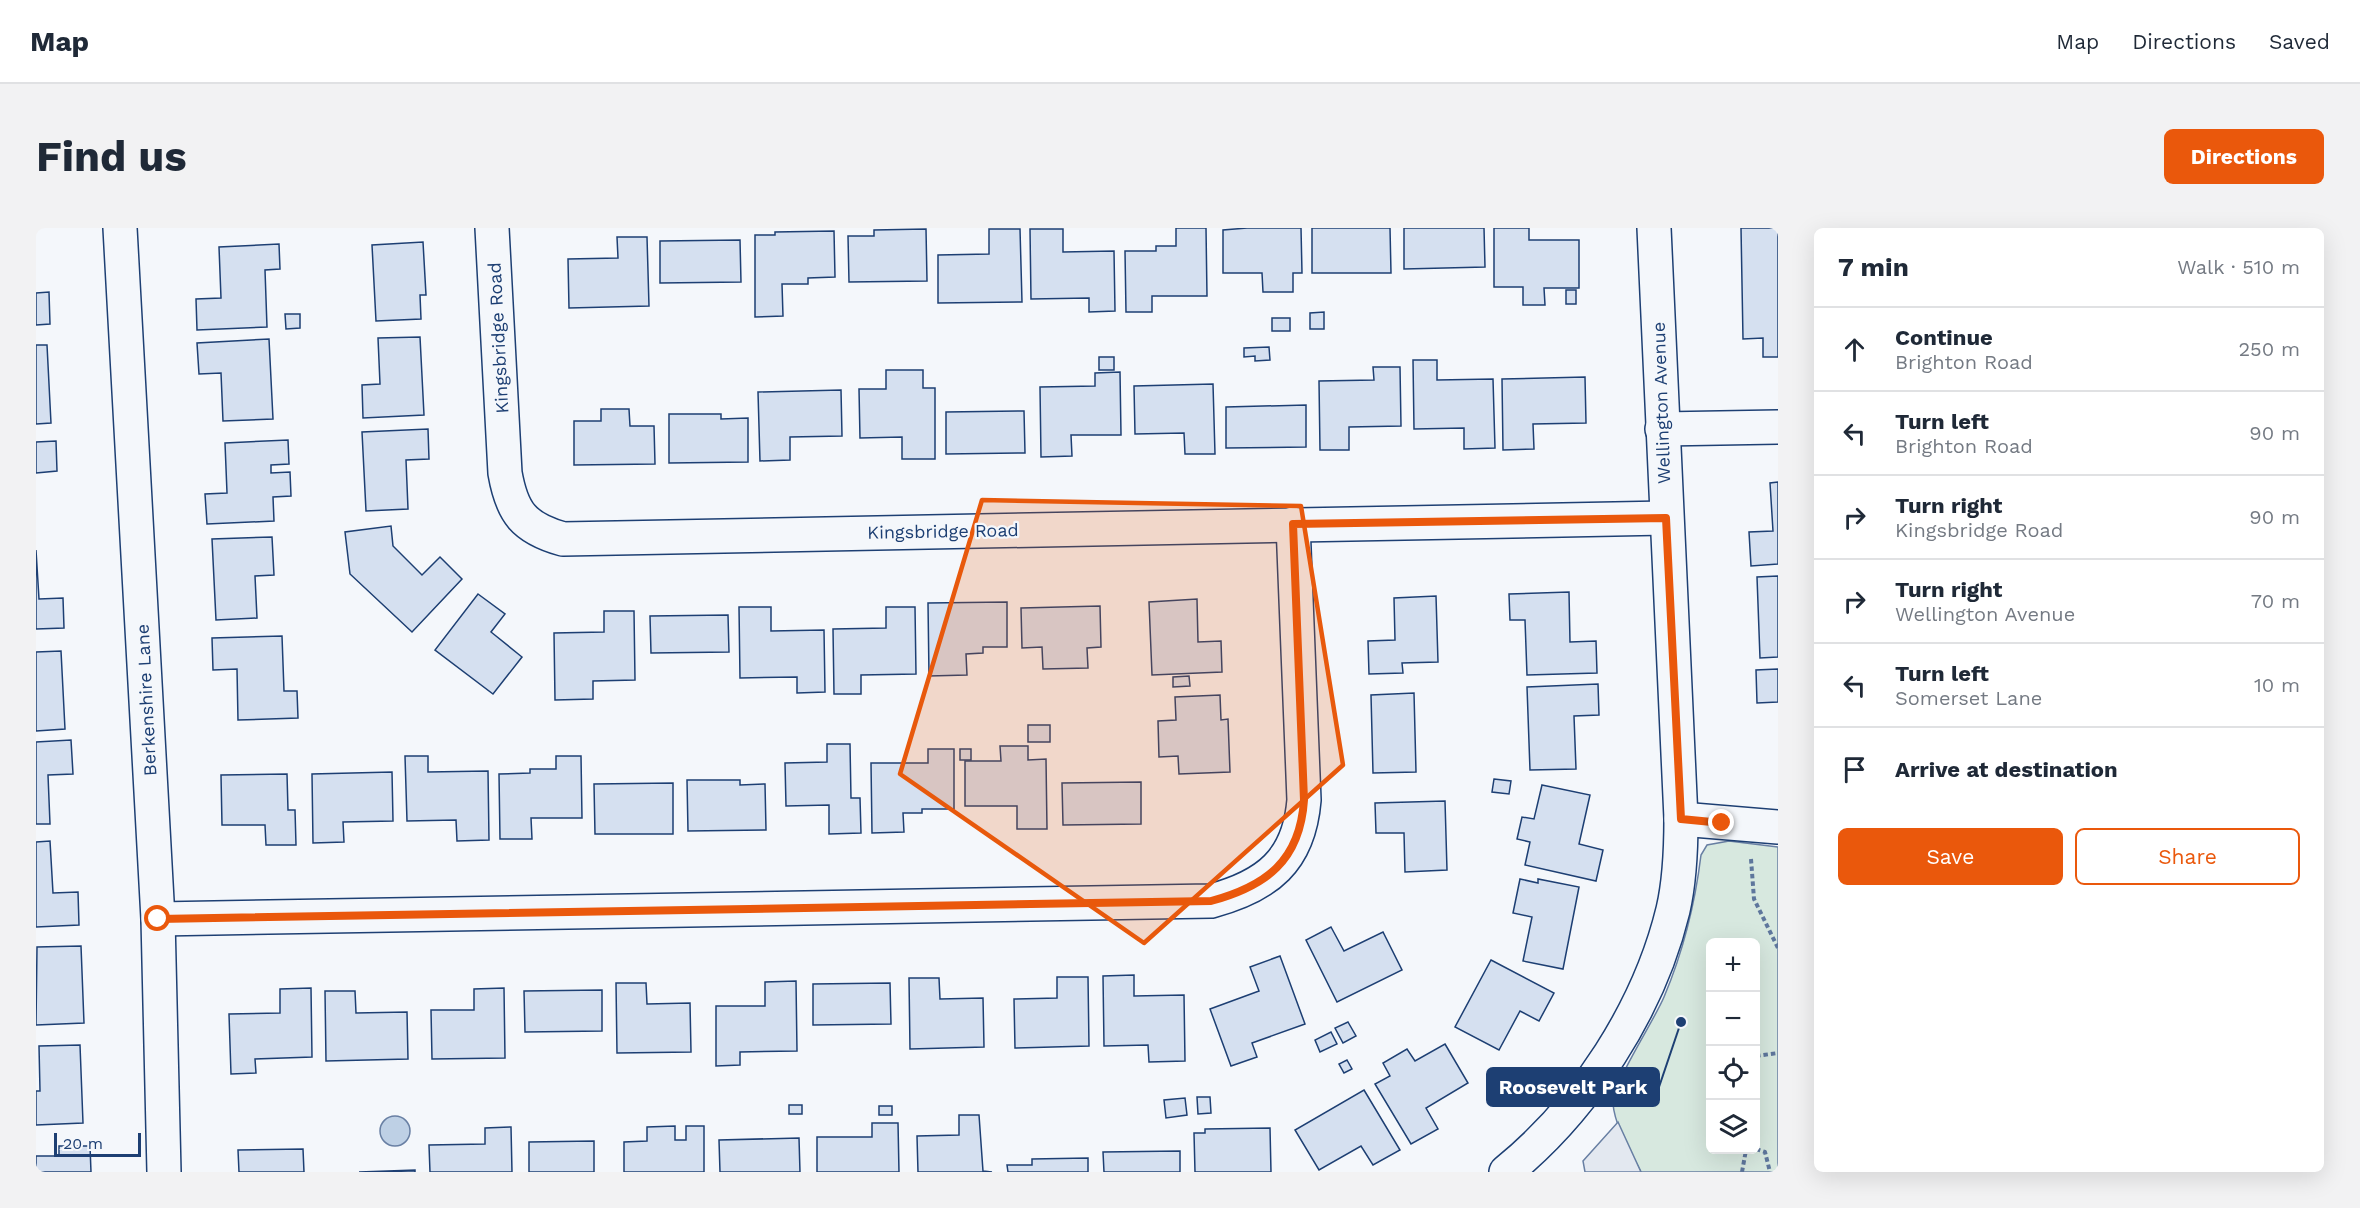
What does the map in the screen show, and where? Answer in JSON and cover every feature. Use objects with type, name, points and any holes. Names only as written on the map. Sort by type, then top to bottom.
[{"type":"street","name":"Berkenshire Lane","points":[[120,228],[158,919],[164,1172]]},
{"type":"street","name":"Kingsbridge Road","points":[[492,228],[505,473],[509,500],[522,518],[537,532],[563,539],[1666,518]]},
{"type":"street","name":"Wellington Avenue","points":[[1506,1172],[1566,1114],[1625,1028],[1651,976],[1673,910],[1680,864],[1681,819],[1654,228]]},
{"type":"street","points":[[1662,429],[1778,427]]},
{"type":"street","points":[[158,919],[1199,902],[1242,892],[1270,873],[1293,850],[1302,826],[1304,800],[1293,524]]},
{"type":"street","points":[[1681,819],[1778,827]]},
{"type":"path","points":[[1751,860],[1754,899],[1778,948]]},
{"type":"path","points":[[1760,1055],[1778,1053]]},
{"type":"path","points":[[1760,1151],[1764,1152],[1769,1172]]},
{"type":"path","points":[[1742,1172],[1745,1154]]},
{"type":"highlighted area","points":[[982,500],[1301,506],[1343,765],[1144,943],[900,774]]},
{"type":"shaded area","points":[[1729,841],[1778,847],[1778,1172],[1641,1172],[1614,1113],[1614,1095],[1619,1082],[1659,1008],[1677,963],[1692,910],[1701,855],[1707,845]]},
{"type":"shaded area","points":[[1618,1122],[1641,1172],[1585,1172],[1583,1161]]},
{"type":"water","points":[[395,1116],[406,1120],[410,1131],[406,1142],[395,1146],[384,1142],[380,1131],[384,1120]]},
{"type":"building","points":[[1176,228],[1206,228],[1207,296],[1152,296],[1152,312],[1126,312],[1125,251],[1156,251],[1156,246],[1176,246]]},
{"type":"building","points":[[1301,228],[1302,273],[1293,273],[1293,292],[1263,292],[1262,273],[1223,273],[1223,230]]},
{"type":"building","points":[[1312,228],[1390,228],[1391,273],[1312,273]]},
{"type":"building","points":[[1404,228],[1484,228],[1485,267],[1404,269]]},
{"type":"building","points":[[1494,228],[1529,228],[1529,240],[1579,240],[1579,288],[1544,288],[1545,305],[1523,305],[1523,287],[1494,287]]},
{"type":"building","points":[[1741,228],[1778,228],[1778,357],[1763,357],[1763,338],[1743,339]]},
{"type":"building","points":[[926,229],[927,281],[849,282],[848,236],[874,236],[874,230]]},
{"type":"building","points":[[989,229],[1020,229],[1022,302],[938,303],[938,255],[989,254]]},
{"type":"building","points":[[1030,229],[1063,229],[1063,252],[1114,251],[1115,311],[1089,312],[1089,298],[1031,299]]},
{"type":"building","points":[[834,231],[835,277],[808,278],[808,284],[782,284],[783,316],[755,317],[755,235],[775,235],[775,232]]},
{"type":"building","points":[[617,237],[647,237],[649,306],[569,308],[568,259],[618,258]]},
{"type":"building","points":[[740,240],[741,282],[660,283],[660,241]]},
{"type":"building","points":[[423,242],[426,295],[420,295],[421,319],[376,321],[372,245]]},
{"type":"building","points":[[279,244],[280,269],[265,270],[267,327],[197,330],[196,299],[221,298],[219,247]]},
{"type":"building","points":[[1566,290],[1576,290],[1576,304],[1566,304]]},
{"type":"building","points":[[49,292],[50,324],[36,325],[36,293]]},
{"type":"building","points":[[1324,312],[1324,329],[1310,329],[1310,313]]},
{"type":"building","points":[[285,314],[300,314],[300,328],[286,329]]},
{"type":"building","points":[[1272,318],[1290,318],[1290,331],[1272,331]]},
{"type":"building","points":[[420,337],[424,415],[363,418],[362,385],[380,384],[378,338]]},
{"type":"building","points":[[269,339],[273,419],[223,421],[221,373],[199,374],[197,343]]},
{"type":"building","points":[[36,345],[47,345],[51,423],[36,424]]},
{"type":"building","points":[[1269,347],[1270,360],[1255,361],[1255,356],[1244,357],[1244,348]]},
{"type":"building","points":[[1099,357],[1114,357],[1114,370],[1099,370]]},
{"type":"building","points":[[1413,360],[1437,360],[1437,380],[1493,379],[1495,448],[1464,449],[1464,428],[1414,429]]},
{"type":"building","points":[[1373,367],[1400,367],[1401,426],[1349,427],[1349,450],[1320,450],[1319,381],[1374,380]]},
{"type":"building","points":[[886,370],[923,370],[923,388],[935,388],[935,459],[902,459],[902,437],[860,438],[859,389],[886,389]]},
{"type":"building","points":[[1120,372],[1121,435],[1071,435],[1072,456],[1041,457],[1040,387],[1095,386],[1095,373]]},
{"type":"building","points":[[1585,377],[1586,423],[1533,424],[1534,449],[1503,450],[1502,379]]},
{"type":"building","points":[[1213,384],[1215,454],[1185,454],[1184,433],[1135,434],[1134,386]]},
{"type":"building","points":[[841,390],[842,436],[790,437],[790,460],[760,461],[758,392]]},
{"type":"building","points":[[1306,405],[1306,447],[1226,448],[1226,407]]},
{"type":"building","points":[[601,409],[629,409],[630,426],[654,426],[655,464],[574,465],[574,421],[601,421]]},
{"type":"building","points":[[1024,411],[1025,453],[946,454],[946,412]]},
{"type":"building","points":[[669,414],[721,414],[721,419],[748,418],[748,462],[669,463]]},
{"type":"building","points":[[428,429],[429,459],[406,460],[408,509],[366,511],[362,432]]},
{"type":"building","points":[[288,440],[289,464],[271,465],[271,473],[290,472],[291,496],[273,497],[274,521],[207,524],[205,494],[227,493],[225,443]]},
{"type":"building","points":[[56,441],[57,471],[36,473],[36,442]]},
{"type":"building","points":[[1778,482],[1778,564],[1751,566],[1749,532],[1773,531],[1770,483]]},
{"type":"building","points":[[391,526],[393,546],[422,575],[440,557],[462,579],[412,632],[350,574],[345,532]]},
{"type":"building","points":[[272,537],[274,575],[255,576],[257,618],[216,620],[212,539]]},
{"type":"building","points":[[36,550],[39,599],[63,598],[64,628],[36,629]]},
{"type":"building","points":[[1778,576],[1778,657],[1760,658],[1757,577]]},
{"type":"building","points":[[1569,592],[1570,642],[1596,641],[1597,673],[1527,675],[1525,620],[1510,620],[1509,594]]},
{"type":"building","points":[[478,594],[505,614],[491,632],[522,657],[493,694],[435,650]]},
{"type":"building","points":[[1436,596],[1438,662],[1402,663],[1403,673],[1369,674],[1368,641],[1395,640],[1394,598]]},
{"type":"building","points":[[1197,599],[1198,642],[1221,641],[1222,672],[1152,675],[1149,602]]},
{"type":"building","points":[[1007,602],[1007,647],[983,647],[983,653],[966,654],[967,675],[929,676],[928,603]]},
{"type":"building","points":[[1100,606],[1101,647],[1087,648],[1088,668],[1043,669],[1042,647],[1022,648],[1021,608]]},
{"type":"building","points":[[739,607],[771,607],[771,631],[824,630],[825,692],[797,693],[797,677],[740,678]]},
{"type":"building","points":[[886,607],[915,607],[916,674],[861,675],[861,694],[834,694],[833,629],[886,628]]},
{"type":"building","points":[[604,611],[634,611],[635,680],[593,681],[593,699],[555,700],[554,633],[604,632]]},
{"type":"building","points":[[728,615],[729,652],[651,653],[650,616]]},
{"type":"building","points":[[282,636],[284,691],[297,691],[298,718],[238,720],[237,669],[213,670],[212,638]]},
{"type":"building","points":[[61,651],[65,729],[36,731],[36,652]]},
{"type":"building","points":[[1778,669],[1778,702],[1757,703],[1756,670]]},
{"type":"building","points":[[1189,676],[1190,686],[1173,687],[1173,677]]},
{"type":"building","points":[[1598,684],[1599,715],[1574,716],[1576,769],[1530,770],[1527,687]]},
{"type":"building","points":[[1414,693],[1416,772],[1373,773],[1371,695]]},
{"type":"building","points":[[1220,695],[1221,720],[1228,719],[1230,772],[1179,774],[1178,756],[1159,757],[1158,721],[1176,720],[1175,697]]},
{"type":"building","points":[[1028,725],[1050,725],[1050,742],[1028,742]]},
{"type":"building","points":[[71,740],[73,774],[48,775],[50,824],[36,824],[36,742]]},
{"type":"building","points":[[827,744],[850,744],[851,798],[860,798],[861,833],[829,834],[829,805],[786,806],[785,763],[827,762]]},
{"type":"building","points":[[1000,746],[1028,746],[1028,760],[1046,759],[1047,829],[1017,829],[1017,806],[965,806],[965,761],[1001,761]]},
{"type":"building","points":[[928,749],[954,749],[954,809],[922,809],[922,813],[903,813],[904,832],[872,833],[871,763],[928,763]]},
{"type":"building","points":[[960,749],[971,749],[971,760],[960,760]]},
{"type":"building","points":[[405,756],[428,756],[428,772],[488,771],[489,840],[457,841],[456,820],[407,821]]},
{"type":"building","points":[[556,756],[581,756],[582,818],[531,818],[532,839],[500,839],[499,774],[530,773],[530,769],[556,769]]},
{"type":"building","points":[[392,772],[393,821],[343,822],[344,842],[313,843],[312,774]]},
{"type":"building","points":[[287,774],[288,810],[295,810],[296,845],[266,845],[265,825],[222,825],[221,775]]},
{"type":"building","points":[[1494,779],[1511,781],[1509,794],[1492,792]]},
{"type":"building","points":[[687,780],[740,780],[740,785],[765,784],[766,830],[688,831]]},
{"type":"building","points":[[1141,782],[1141,824],[1063,825],[1062,783]]},
{"type":"building","points":[[673,783],[673,834],[595,834],[594,784]]},
{"type":"building","points":[[1542,785],[1590,795],[1579,844],[1603,850],[1596,881],[1525,865],[1530,842],[1517,839],[1522,817],[1534,819]]},
{"type":"building","points":[[1445,801],[1447,870],[1405,872],[1404,833],[1376,833],[1375,803]]},
{"type":"building","points":[[50,841],[53,893],[78,892],[79,925],[36,927],[36,842]]},
{"type":"building","points":[[1520,879],[1538,883],[1538,879],[1579,887],[1563,969],[1523,961],[1532,917],[1513,913]]},
{"type":"building","points":[[1331,927],[1344,951],[1383,932],[1402,970],[1337,1002],[1306,940]]},
{"type":"building","points":[[81,946],[84,1023],[36,1025],[37,947]]},
{"type":"building","points":[[1280,956],[1305,1024],[1252,1043],[1257,1057],[1231,1066],[1210,1009],[1259,991],[1250,967]]},
{"type":"building","points":[[1491,960],[1554,993],[1539,1021],[1520,1011],[1499,1050],[1455,1027]]},
{"type":"building","points":[[1134,975],[1134,996],[1184,995],[1185,1061],[1149,1062],[1148,1045],[1104,1046],[1103,976]]},
{"type":"building","points":[[1057,977],[1088,977],[1089,1046],[1015,1048],[1014,999],[1057,998]]},
{"type":"building","points":[[909,978],[939,978],[940,999],[983,998],[984,1047],[910,1049]]},
{"type":"building","points":[[796,981],[797,1051],[740,1052],[740,1065],[716,1066],[716,1006],[765,1006],[765,982]]},
{"type":"building","points":[[616,983],[646,983],[647,1004],[690,1003],[691,1052],[617,1053]]},
{"type":"building","points":[[890,983],[891,1024],[813,1025],[813,984]]},
{"type":"building","points":[[311,988],[312,1057],[255,1059],[256,1073],[231,1074],[229,1014],[280,1013],[280,989]]},
{"type":"building","points":[[504,988],[505,1058],[432,1059],[431,1010],[474,1010],[474,989]]},
{"type":"building","points":[[602,990],[602,1031],[525,1032],[524,991]]},
{"type":"building","points":[[325,991],[355,991],[356,1013],[407,1012],[408,1059],[326,1061]]},
{"type":"building","points":[[1348,1022],[1356,1036],[1343,1043],[1335,1028]]},
{"type":"building","points":[[1331,1032],[1337,1044],[1320,1052],[1315,1040]]},
{"type":"building","points":[[1445,1044],[1468,1083],[1426,1108],[1438,1129],[1411,1144],[1375,1084],[1390,1076],[1383,1063],[1407,1049],[1415,1061]]},
{"type":"building","points":[[80,1045],[83,1123],[36,1125],[36,1091],[40,1091],[39,1046]]},
{"type":"building","points":[[1347,1060],[1352,1069],[1344,1073],[1339,1064]]},
{"type":"building","points":[[1364,1090],[1400,1150],[1373,1165],[1361,1146],[1319,1170],[1295,1130]]},
{"type":"building","points":[[1197,1097],[1210,1097],[1211,1113],[1198,1114]]},
{"type":"building","points":[[1185,1098],[1187,1115],[1166,1118],[1164,1100]]},
{"type":"building","points":[[789,1105],[802,1105],[802,1114],[789,1114]]},
{"type":"building","points":[[879,1106],[892,1106],[892,1115],[879,1115]]},
{"type":"building","points":[[959,1115],[979,1115],[983,1171],[992,1172],[918,1172],[917,1136],[959,1135]]},
{"type":"building","points":[[872,1123],[898,1123],[899,1172],[817,1172],[817,1137],[872,1137]]},
{"type":"building","points":[[675,1126],[675,1140],[686,1140],[686,1126],[704,1126],[704,1172],[624,1172],[624,1142],[647,1141],[647,1127]]},
{"type":"building","points":[[511,1127],[512,1172],[430,1172],[429,1145],[485,1144],[485,1128]]},
{"type":"building","points":[[1270,1128],[1271,1172],[1195,1172],[1194,1133],[1205,1133],[1205,1129]]},
{"type":"building","points":[[799,1138],[800,1172],[720,1172],[719,1140]]},
{"type":"building","points":[[594,1141],[594,1172],[529,1172],[529,1142]]},
{"type":"building","points":[[59,1146],[90,1146],[91,1172],[36,1172],[36,1156],[59,1156]]},
{"type":"building","points":[[303,1149],[304,1172],[239,1172],[238,1150]]},
{"type":"building","points":[[1180,1151],[1180,1172],[1104,1172],[1103,1152]]},
{"type":"building","points":[[1088,1158],[1088,1172],[1008,1172],[1007,1165],[1032,1165],[1032,1159]]},
{"type":"building","points":[[415,1170],[415,1172],[359,1172]]},
{"type":"place","name":"Roosevelt Park","points":[[1681,1022]]},
{"type":"route","points":[[158,919],[1211,901],[1242,892],[1270,873],[1293,850],[1302,826],[1304,800],[1293,524],[1666,518],[1681,819],[1722,823]]}]
